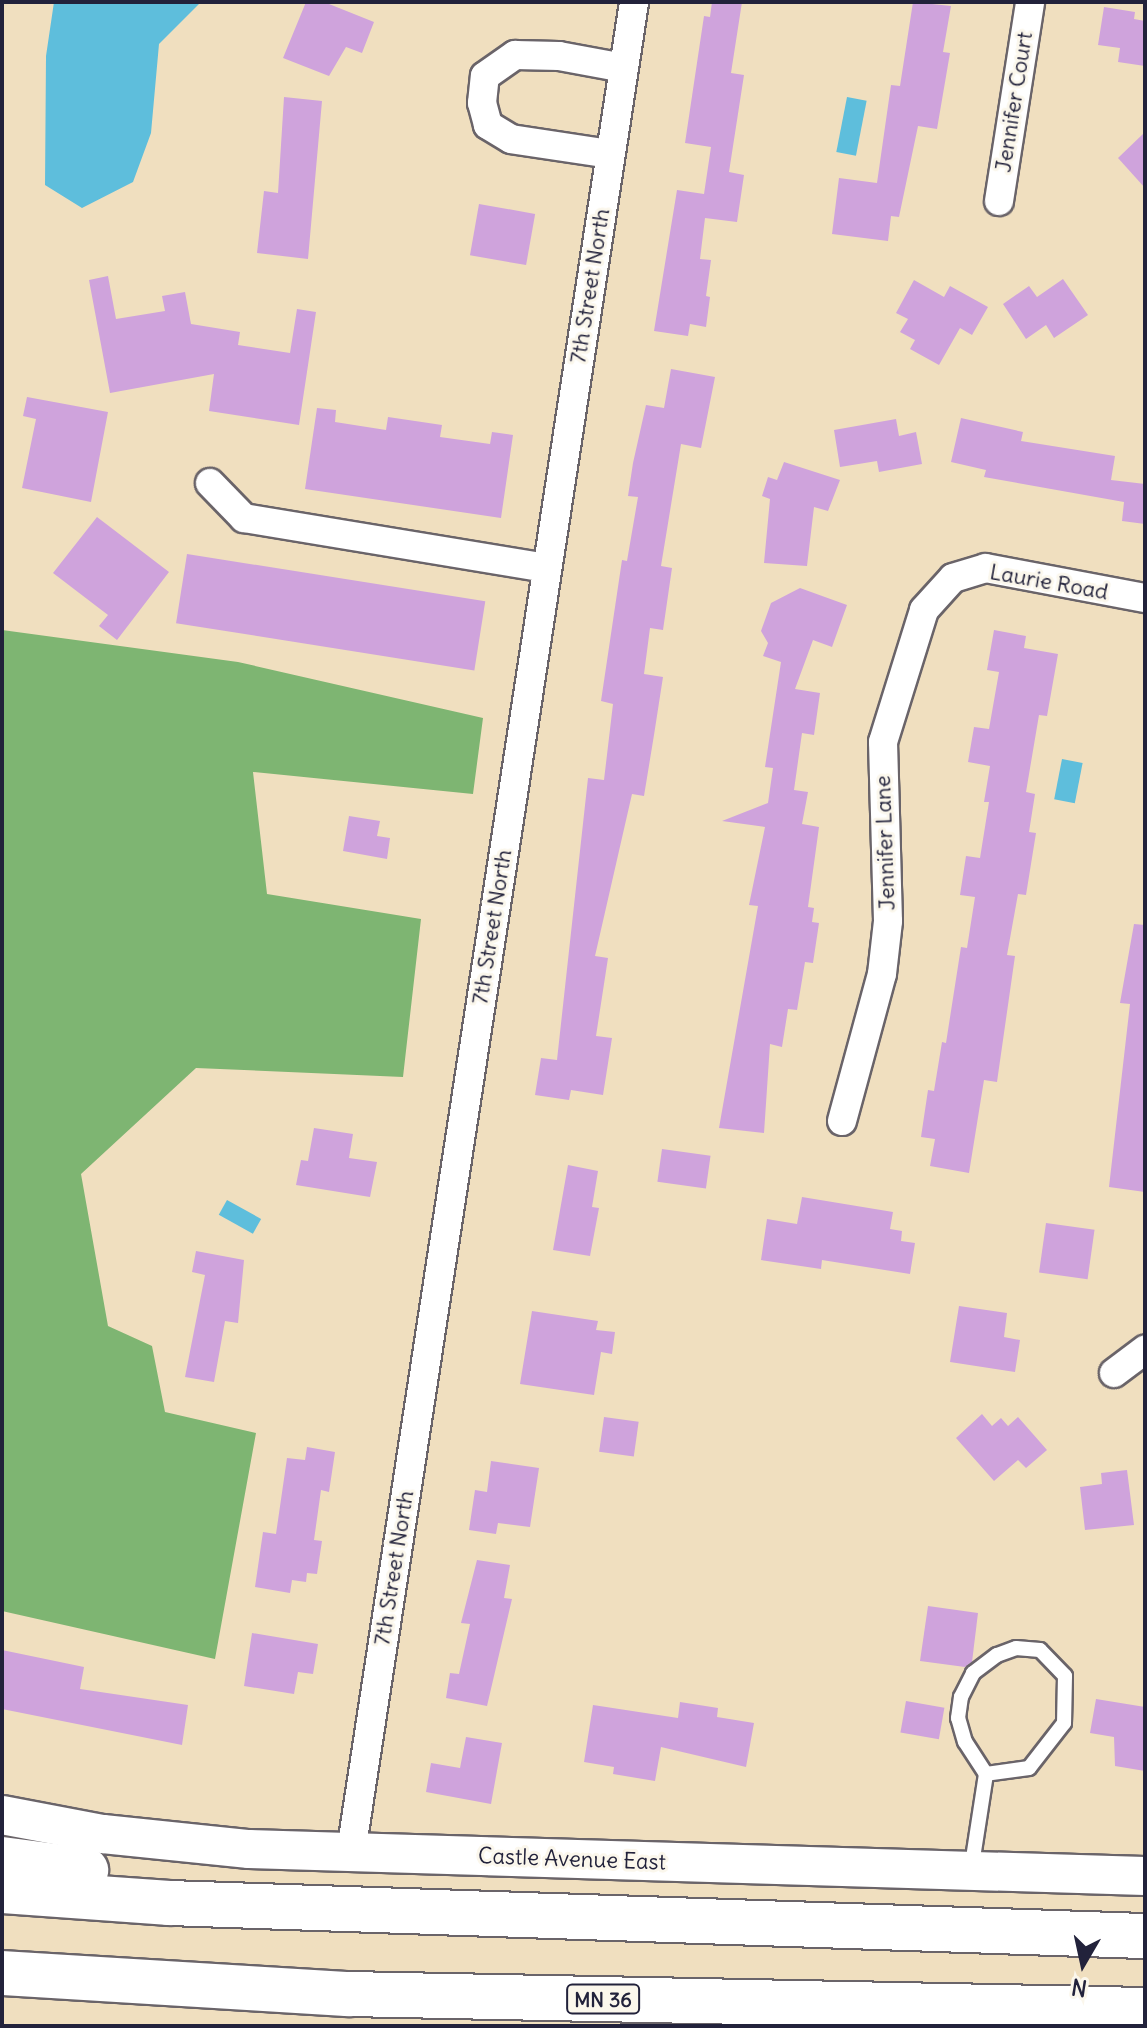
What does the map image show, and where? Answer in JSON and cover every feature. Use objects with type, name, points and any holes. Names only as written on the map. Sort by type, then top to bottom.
[{"type":"highway","points":[[2,1859],[321,1907]]},
{"type":"highway","points":[[2,1891],[321,1907],[1145,1936]]},
{"type":"highway","name":"MN 36","points":[[2,1973],[305,1992],[1145,2010]]},
{"type":"highway","points":[[2,2000],[305,1992]]},
{"type":"street","name":"7th Street North","points":[[351,1852],[634,2]]},
{"type":"street","name":"Jennifer Court","points":[[999,201],[1030,2]]},
{"type":"street","points":[[610,154],[511,139],[488,125],[482,103],[485,76],[515,55],[559,56],[624,68]]},
{"type":"street","points":[[210,483],[244,518],[547,568]]},
{"type":"street","name":"Laurie Road","points":[[953,578],[996,569],[1145,598]]},
{"type":"street","name":"Jennifer Lane","points":[[842,1121],[882,974],[888,921],[883,742],[924,610],[953,578]]},
{"type":"street","points":[[1114,1373],[1145,1350]]},
{"type":"street","name":"Castle Avenue East","points":[[2,1815],[118,1836],[249,1849],[1145,1876]]},
{"type":"lane","points":[[971,1871],[986,1774],[965,1742],[958,1718],[961,1697],[973,1673],[997,1655],[1016,1648],[1040,1650],[1065,1676],[1064,1723],[1029,1768],[986,1774]]},
{"type":"green space","points":[[2,630],[238,662],[483,718],[473,794],[253,772],[267,894],[421,919],[403,1077],[196,1068],[81,1174],[108,1326],[152,1346],[165,1412],[256,1433],[215,1659],[2,1611]]},
{"type":"water","points":[[54,2],[201,2],[159,44],[151,133],[133,182],[82,208],[45,185],[46,56]]},
{"type":"water","points":[[847,97],[867,101],[856,156],[836,152]]},
{"type":"water","points":[[1062,759],[1083,763],[1075,803],[1054,799]]},
{"type":"water","points":[[227,1200],[261,1219],[253,1234],[219,1215]]},
{"type":"building","points":[[306,2],[324,2],[374,22],[362,53],[346,47],[329,76],[283,58]]},
{"type":"building","points":[[712,2],[742,2],[731,73],[744,75],[729,172],[744,175],[737,222],[705,218],[700,259],[711,260],[706,327],[690,324],[688,336],[654,331],[677,190],[704,194],[711,147],[685,143],[704,16],[710,17]]},
{"type":"building","points":[[913,2],[951,6],[943,52],[950,53],[937,129],[918,126],[899,217],[891,216],[888,241],[832,234],[839,178],[877,183],[891,85],[900,86]]},
{"type":"building","points":[[1104,7],[1135,12],[1134,19],[1145,21],[1145,66],[1118,62],[1120,48],[1098,45]]},
{"type":"building","points":[[284,97],[322,101],[308,259],[257,253],[264,191],[278,193]]},
{"type":"building","points":[[1145,132],[1145,188],[1118,158]]},
{"type":"building","points":[[479,204],[535,214],[526,265],[470,255]]},
{"type":"building","points":[[108,276],[116,319],[165,311],[162,296],[185,292],[191,324],[240,332],[238,345],[290,353],[297,309],[316,312],[299,425],[209,411],[214,374],[110,393],[89,280]]},
{"type":"building","points":[[1063,279],[1088,315],[1054,338],[1046,325],[1026,339],[1003,304],[1029,286],[1037,297]]},
{"type":"building","points":[[914,280],[944,297],[950,286],[988,307],[972,335],[960,328],[939,365],[910,349],[915,340],[900,332],[908,319],[896,313]]},
{"type":"building","points":[[671,369],[715,377],[701,448],[681,444],[661,566],[672,568],[663,630],[650,628],[644,674],[663,677],[644,796],[632,794],[595,956],[608,958],[596,1036],[612,1038],[603,1095],[571,1090],[569,1100],[535,1095],[541,1058],[557,1060],[588,778],[604,780],[613,704],[601,701],[622,560],[627,561],[638,497],[628,496],[633,463],[646,405],[664,408]]},
{"type":"building","points":[[27,397],[108,412],[91,502],[22,488],[36,419],[23,416]]},
{"type":"building","points":[[317,408],[336,410],[335,422],[386,430],[388,417],[442,425],[440,437],[490,444],[492,432],[513,435],[501,518],[305,489]]},
{"type":"building","points":[[961,418],[1023,432],[1021,441],[1115,456],[1111,480],[1145,484],[1145,524],[1122,521],[1124,502],[984,477],[986,470],[951,462]]},
{"type":"building","points":[[896,419],[899,436],[916,432],[922,464],[879,472],[877,461],[840,467],[834,430]]},
{"type":"building","points":[[784,462],[840,480],[828,511],[814,507],[807,566],[764,563],[770,499],[762,496],[768,477],[777,480]]},
{"type":"building","points":[[97,517],[169,572],[117,640],[99,626],[108,615],[53,573]]},
{"type":"building","points":[[187,554],[485,601],[474,670],[176,623]]},
{"type":"building","points":[[800,588],[847,605],[832,647],[813,640],[795,689],[820,693],[814,735],[802,733],[794,790],[808,792],[802,824],[819,827],[808,907],[814,908],[812,922],[819,923],[813,963],[805,962],[797,1010],[788,1009],[782,1047],[770,1044],[764,1133],[719,1128],[758,906],[749,905],[765,827],[722,821],[768,803],[773,768],[765,767],[781,662],[763,656],[768,643],[761,631],[771,603]]},
{"type":"building","points":[[994,630],[1026,636],[1024,648],[1058,654],[1047,716],[1039,715],[1026,792],[1035,794],[1029,832],[1036,833],[1026,895],[1018,894],[1007,955],[1015,956],[997,1082],[984,1080],[969,1173],[930,1166],[935,1139],[921,1137],[928,1090],[934,1091],[942,1042],[946,1043],[961,947],[967,948],[975,897],[960,895],[966,856],[980,858],[989,802],[984,802],[990,766],[968,762],[974,727],[989,729],[999,672],[987,670]]},
{"type":"building","points":[[349,816],[380,821],[377,836],[390,838],[387,859],[343,851]]},
{"type":"building","points":[[1134,924],[1145,925],[1145,1192],[1109,1187],[1130,1004],[1120,1003]]},
{"type":"building","points":[[314,1128],[353,1134],[349,1158],[377,1162],[370,1197],[296,1185],[301,1160],[308,1161]]},
{"type":"building","points":[[662,1149],[711,1156],[706,1188],[657,1182]]},
{"type":"building","points":[[568,1165],[598,1171],[592,1207],[599,1208],[590,1256],[553,1250]]},
{"type":"building","points":[[802,1197],[893,1212],[890,1229],[902,1231],[901,1241],[915,1243],[910,1274],[822,1260],[821,1269],[761,1260],[767,1219],[797,1224]]},
{"type":"building","points":[[1046,1223],[1095,1230],[1088,1279],[1039,1273]]},
{"type":"building","points":[[196,1251],[244,1260],[238,1323],[225,1321],[214,1382],[185,1377],[205,1275],[192,1272]]},
{"type":"building","points":[[959,1306],[1007,1313],[1004,1337],[1020,1340],[1015,1372],[950,1362]]},
{"type":"building","points":[[532,1311],[598,1321],[596,1330],[615,1332],[612,1354],[601,1352],[594,1395],[520,1384]]},
{"type":"building","points":[[982,1414],[992,1426],[1001,1418],[1008,1426],[1018,1417],[1047,1450],[1026,1468],[1018,1460],[994,1481],[956,1438]]},
{"type":"building","points":[[604,1417],[639,1422],[634,1457],[599,1452]]},
{"type":"building","points":[[307,1447],[335,1452],[329,1492],[321,1490],[314,1540],[322,1541],[317,1574],[307,1573],[306,1582],[292,1580],[290,1593],[255,1587],[263,1532],[276,1534],[287,1458],[305,1460]]},
{"type":"building","points":[[491,1461],[539,1468],[530,1527],[498,1523],[496,1534],[469,1530],[475,1490],[487,1492]]},
{"type":"building","points":[[1127,1470],[1134,1525],[1085,1530],[1080,1487],[1102,1484],[1101,1473]]},
{"type":"building","points":[[477,1560],[510,1565],[504,1598],[512,1599],[487,1706],[446,1698],[450,1673],[459,1674],[470,1624],[461,1623]]},
{"type":"building","points":[[928,1606],[978,1613],[972,1662],[965,1667],[920,1661]]},
{"type":"building","points":[[252,1633],[318,1644],[313,1674],[298,1672],[294,1694],[244,1686]]},
{"type":"building","points":[[2,1650],[84,1667],[80,1689],[188,1705],[182,1745],[2,1709]]},
{"type":"building","points":[[1096,1699],[1145,1707],[1145,1771],[1115,1766],[1114,1737],[1090,1733]]},
{"type":"building","points":[[906,1701],[944,1708],[939,1739],[900,1733]]},
{"type":"building","points":[[680,1702],[718,1708],[717,1717],[754,1723],[746,1767],[661,1747],[655,1781],[613,1774],[614,1767],[584,1762],[593,1705],[678,1718]]},
{"type":"building","points":[[466,1737],[502,1743],[491,1804],[426,1792],[431,1763],[460,1768]]}]
